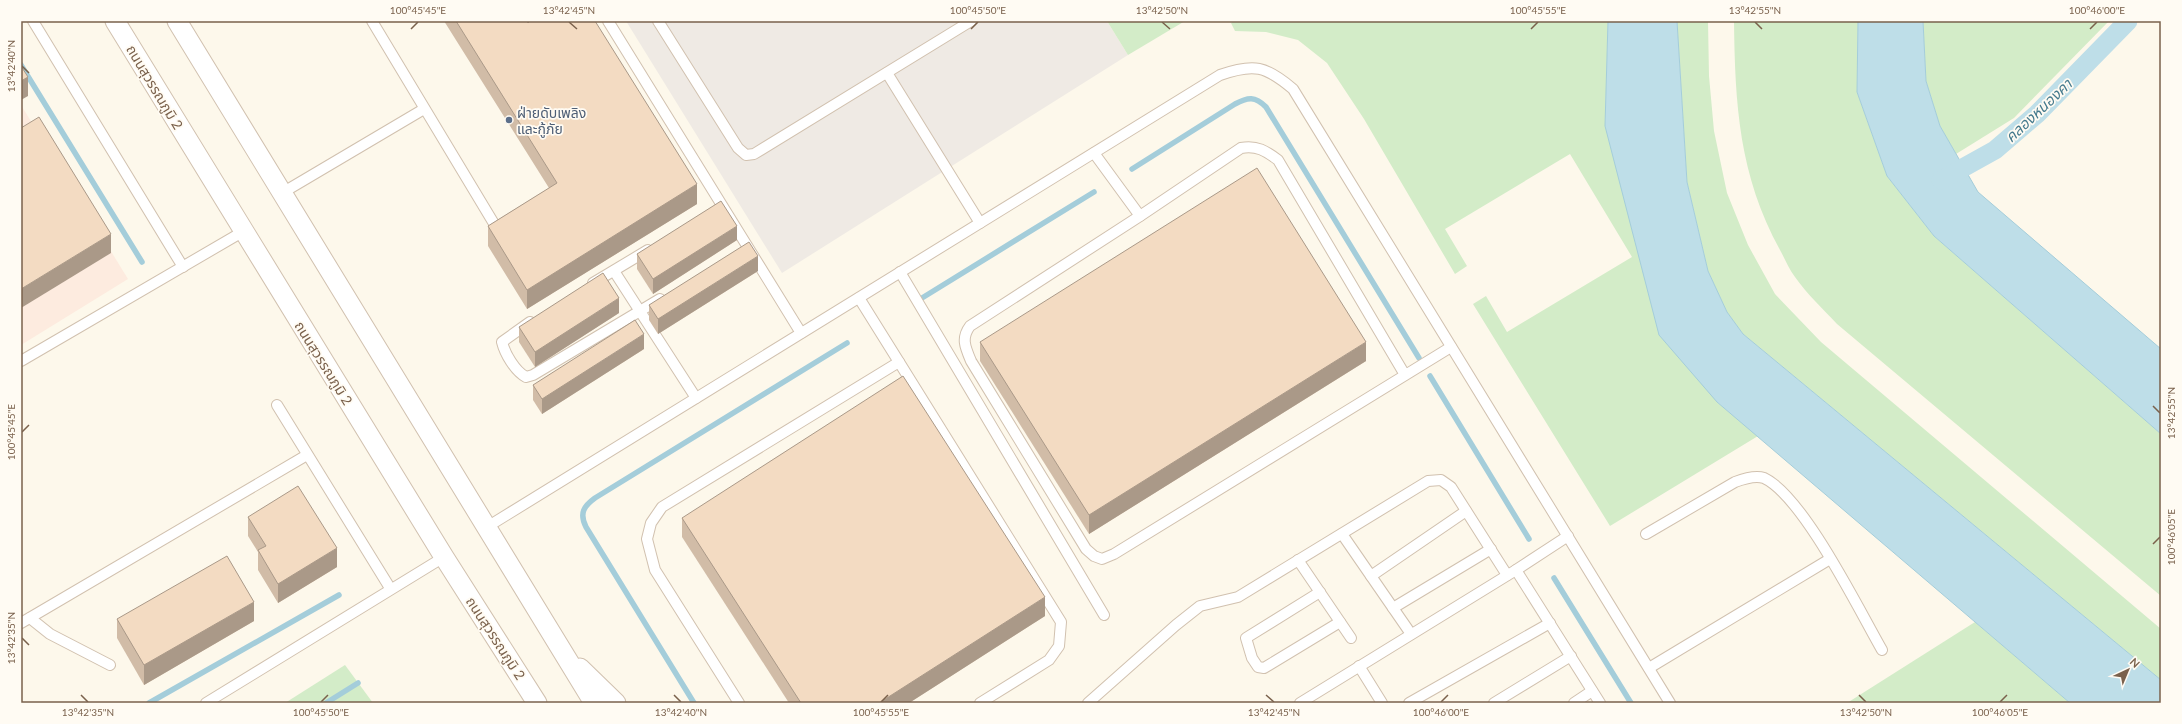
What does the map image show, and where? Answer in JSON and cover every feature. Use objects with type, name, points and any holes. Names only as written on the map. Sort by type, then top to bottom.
[{"type":"street","name":"ถนนสุวรรณภูมิ 2","points":[[115,21],[444,557],[510,658],[537,703]]},
{"type":"street","points":[[177,21],[594,703]]},
{"type":"street","points":[[559,647],[616,703]]},
{"type":"street","points":[[510,658],[522,703]]},
{"type":"lane","points":[[33,21],[183,267]]},
{"type":"lane","points":[[372,21],[496,227]]},
{"type":"lane","points":[[608,21],[744,249],[769,281],[801,333]]},
{"type":"lane","points":[[658,21],[738,148],[746,155],[754,154],[971,21]]},
{"type":"lane","points":[[487,527],[1220,75],[1238,69],[1256,68],[1276,74],[1293,89],[1670,703]]},
{"type":"lane","points":[[887,73],[980,223]]},
{"type":"lane","points":[[282,193],[424,109]]},
{"type":"lane","points":[[1405,375],[1278,160],[1266,151],[1252,146],[1241,148],[1140,216],[970,326],[964,333],[964,345],[970,361],[1086,549],[1094,556],[1102,559],[1114,554],[1384,390],[1405,375],[1451,347]]},
{"type":"lane","points":[[1094,153],[1140,216]]},
{"type":"lane","points":[[22,361],[244,231]]},
{"type":"lane","points":[[581,291],[654,246]]},
{"type":"lane","points":[[614,270],[696,398]]},
{"type":"lane","points":[[900,272],[1104,615]]},
{"type":"lane","points":[[541,316],[502,342],[504,351],[521,374],[526,377],[667,295]]},
{"type":"lane","points":[[859,298],[1062,622],[1059,646],[1049,660],[980,703]]},
{"type":"lane","points":[[739,703],[655,570],[647,539],[651,523],[662,507],[899,362]]},
{"type":"lane","points":[[277,405],[390,588]]},
{"type":"lane","points":[[25,621],[307,455]]},
{"type":"lane","points":[[1646,534],[1734,482],[1748,478],[1763,478],[1787,496],[1804,518],[1830,559],[1882,650]]},
{"type":"lane","points":[[1088,703],[1176,625],[1200,606],[1238,597],[1428,481],[1441,480],[1451,488],[1491,549],[1512,573],[1550,623],[1600,703]]},
{"type":"lane","points":[[1371,576],[1466,511]]},
{"type":"lane","points":[[1342,534],[1411,634]]},
{"type":"lane","points":[[1300,703],[1512,573],[1568,536]]},
{"type":"lane","points":[[1394,608],[1491,549]]},
{"type":"lane","points":[[206,703],[390,588],[444,557]]},
{"type":"lane","points":[[1649,668],[1830,559]]},
{"type":"lane","points":[[1298,560],[1351,638]]},
{"type":"lane","points":[[1320,592],[1246,638],[1252,658],[1258,667],[1264,668],[1340,622]]},
{"type":"lane","points":[[25,621],[110,664]]},
{"type":"lane","points":[[1409,703],[1550,623]]},
{"type":"lane","points":[[1494,703],[1571,656]]},
{"type":"lane","points":[[1359,666],[1382,703]]},
{"type":"lane","points":[[1574,703],[1592,691]]},
{"type":"shaded area","points":[[626,21],[1107,21],[1128,55],[782,273]]},
{"type":"shaded area","points":[[21,105],[128,279],[21,345]]},
{"type":"green space","points":[[1107,21],[1185,21],[1128,55]]},
{"type":"green space","points":[[1234,21],[1608,21],[1605,126],[1717,402],[1758,436],[1610,526],[1473,304],[1486,296],[1507,332],[1632,257],[1570,154],[1445,229],[1467,266],[1455,274],[1364,119],[1327,63],[1298,40],[1266,32],[1235,31],[1231,23]]},
{"type":"green space","points":[[1677,21],[1708,21],[1709,76],[1714,131],[1727,193],[1748,245],[1775,294],[1821,342],[2161,629],[2161,680],[1743,334],[1727,312],[1708,271],[1687,182]]},
{"type":"green space","points":[[1734,21],[1858,21],[1857,92],[1887,176],[1934,236],[2161,434],[2161,596],[1837,324],[1795,277],[1766,222],[1748,167],[1738,111]]},
{"type":"green space","points":[[1923,21],[2109,21],[2014,118],[1956,154],[1940,126],[1926,81]]},
{"type":"green space","points":[[1975,622],[2070,703],[1847,703]]},
{"type":"green space","points":[[345,665],[373,703],[285,703]]},
{"type":"water","points":[[1608,21],[1677,21],[1687,182],[1708,271],[1727,312],[1743,334],[2161,680],[2161,703],[2070,703],[1717,402],[1659,335],[1605,126]]},
{"type":"water","points":[[1858,21],[1923,21],[1926,81],[1940,126],[1978,192],[2161,349],[2161,434],[1934,236],[1887,176],[1857,92]]},
{"type":"building","points":[[456,21],[527,21],[528,23],[530,21],[595,21],[697,184],[527,290],[488,226],[557,183]]},
{"type":"building","points":[[21,66],[28,77],[21,81]]},
{"type":"building","points":[[39,117],[111,234],[21,289],[21,128]]},
{"type":"building","points":[[1257,168],[1366,342],[1089,515],[980,342]]},
{"type":"building","points":[[721,201],[737,226],[653,279],[637,254]]},
{"type":"building","points":[[749,242],[758,256],[658,319],[649,305]]},
{"type":"building","points":[[603,273],[619,298],[535,352],[519,327]]},
{"type":"building","points":[[635,320],[644,334],[542,399],[533,385]]},
{"type":"building","points":[[903,376],[1045,597],[879,703],[801,703],[682,518]]},
{"type":"building","points":[[298,486],[337,548],[278,584],[258,550],[266,546],[248,517]]},
{"type":"building","points":[[227,556],[254,602],[144,665],[117,619]]},
{"type":"waterway","name":"คลองหนองคา","points":[[1941,180],[1995,150],[2037,114],[2128,21]]},
{"type":"waterway","points":[[21,65],[142,262]]},
{"type":"waterway","points":[[1132,169],[1235,104],[1248,99],[1255,99],[1262,103],[1266,107],[1419,358]]},
{"type":"waterway","points":[[922,298],[1094,192]]},
{"type":"waterway","points":[[694,703],[586,527],[583,518],[585,507],[595,498],[847,343]]},
{"type":"waterway","points":[[1430,376],[1529,539]]},
{"type":"waterway","points":[[1554,578],[1631,703]]},
{"type":"waterway","points":[[149,703],[339,595]]},
{"type":"waterway","points":[[326,703],[358,683]]},
{"type":"place","name":"ฝ่ายดับเพลิง และกู้ภัย","points":[[509,120]]}]
